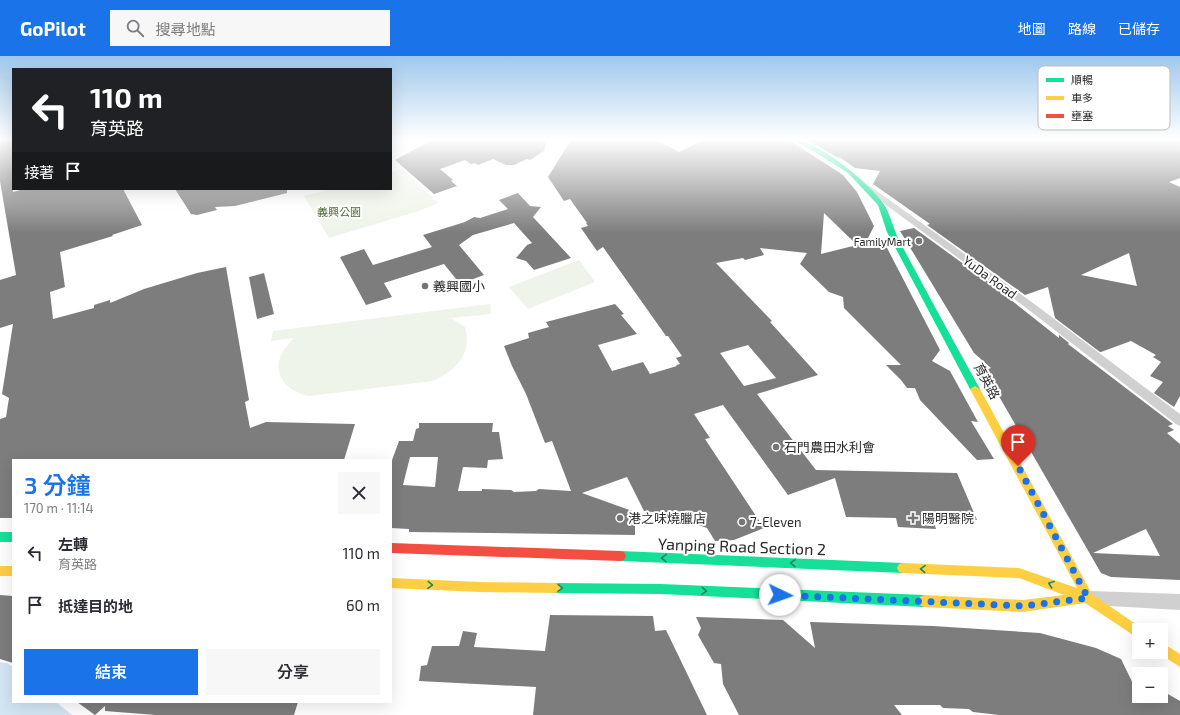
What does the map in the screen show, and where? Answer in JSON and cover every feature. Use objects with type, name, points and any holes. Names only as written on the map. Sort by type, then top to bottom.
[{"type":"main road","name":"YuDa Road","points":[[848,171],[859,181]]},
{"type":"main road","name":"育英路","points":[[859,181],[881,204],[891,232],[1088,598]]},
{"type":"main road","points":[[0,537],[12,537]]},
{"type":"main road","name":"Yanping Road Section 2","points":[[392,548],[801,563],[1018,573],[1088,598],[1132,628]]},
{"type":"main road","points":[[0,571],[12,571]]},
{"type":"main road","points":[[392,583],[480,587],[661,590],[1023,606],[1088,598]]},
{"type":"main road","points":[[1168,653],[1180,661]]},
{"type":"street","name":"YuDa Road","points":[[859,181],[1029,305],[1180,421]]},
{"type":"street","points":[[1088,598],[1180,602]]},
{"type":"green space","name":"義興公園","points":[[404,171],[438,203],[419,211],[329,238],[304,196],[327,190],[392,190],[392,172]]},
{"type":"green space","points":[[579,260],[595,282],[528,309],[509,287]]},
{"type":"green space","points":[[490,304],[491,314],[451,318],[465,327],[467,345],[461,360],[449,372],[433,381],[309,396],[294,391],[288,386],[280,375],[279,361],[282,353],[294,338],[271,341],[273,331]]},
{"type":"water","points":[[0,662],[7,663],[12,666],[12,703],[57,703],[72,715],[0,715]]},
{"type":"building","points":[[0,171],[12,171],[13,192],[20,190],[124,190],[142,225],[112,235],[113,236],[60,252],[65,287],[50,292],[53,319],[94,308],[94,305],[110,300],[110,303],[144,289],[197,273],[226,267],[249,400],[245,402],[250,428],[266,422],[355,424],[344,459],[12,459],[12,518],[0,518],[0,419],[6,417],[9,398],[2,394],[13,324],[0,328],[0,280],[16,275],[0,181]]},
{"type":"building","points":[[407,171],[442,171],[453,180],[451,181],[457,186],[434,194]]},
{"type":"building","points":[[552,171],[836,171],[843,175],[857,192],[874,226],[868,238],[885,244],[940,350],[932,361],[950,371],[978,422],[971,421],[994,459],[977,460],[920,400],[915,388],[907,388],[886,365],[901,365],[844,308],[843,297],[829,292],[800,264],[807,253],[760,248],[764,255],[745,260],[743,258],[716,263],[772,321],[770,322],[818,375],[757,394],[816,470],[957,473],[977,520],[933,519],[936,529],[898,527],[896,518],[846,517],[835,478],[788,495],[723,405],[694,414],[710,438],[705,439],[764,528],[734,540],[715,541],[707,528],[679,518],[678,523],[660,517],[661,513],[644,511],[627,477],[582,493],[635,512],[635,535],[409,532],[409,529],[392,528],[392,460],[399,441],[413,441],[416,429],[419,428],[419,423],[493,423],[492,432],[499,432],[503,459],[488,460],[487,468],[463,467],[458,491],[482,491],[482,489],[511,490],[514,492],[536,491],[539,489],[571,491],[552,441],[545,443],[526,394],[504,346],[529,338],[528,333],[549,327],[546,322],[615,304],[624,314],[621,315],[637,334],[598,345],[612,371],[643,362],[650,374],[680,364],[676,358],[682,356],[668,336],[666,336],[603,247],[597,251],[581,228],[588,226],[587,223],[570,199],[564,201],[548,177]],"holes":[[[824,213],[857,245],[821,254]],[[748,345],[776,378],[744,386],[720,353]],[[410,457],[438,457],[435,487],[403,485]]]},
{"type":"building","points":[[878,171],[1180,171],[1180,178],[1169,182],[1180,187],[1180,396],[1174,407],[1154,393],[1163,382],[1150,376],[1161,362],[1153,357],[1156,355],[1131,341],[1100,352],[1055,318],[1048,287],[1025,295],[927,225],[930,224],[873,184],[880,171]],"holes":[[[1129,253],[1137,286],[1081,275]]]},
{"type":"building","points":[[176,190],[287,190],[287,193],[235,206],[215,207],[217,210],[197,215],[191,214]]},
{"type":"building","points":[[518,193],[530,206],[541,207],[533,217],[571,258],[534,270],[526,261],[516,258],[527,245],[532,243],[514,223],[473,235],[459,245],[484,275],[460,284],[444,264],[384,283],[392,297],[366,305],[340,257],[364,249],[373,265],[432,247],[423,235],[465,222],[474,217],[480,218],[508,209],[499,200]]},
{"type":"building","points":[[914,228],[1013,300],[1011,300],[1059,338],[1059,335],[1069,343],[1068,344],[1173,424],[1168,426],[1174,430],[1167,433],[1180,444],[1180,580],[1111,577],[1101,573],[993,386],[995,385],[983,371],[991,368],[974,353],[900,231]],"holes":[[[1146,529],[1160,556],[1093,553]]]},
{"type":"building","points":[[264,273],[274,314],[257,319],[249,277]]},
{"type":"building","points":[[0,595],[12,596],[12,663],[0,659]]},
{"type":"building","points":[[550,615],[653,616],[655,631],[666,630],[707,715],[533,715],[536,687],[419,681],[421,666],[427,665],[432,646],[459,646],[463,631],[477,633],[474,647],[545,651]]},
{"type":"building","points":[[696,617],[783,620],[815,648],[810,622],[933,626],[1040,633],[1096,648],[1121,659],[1132,682],[1132,703],[1168,703],[1168,694],[1180,701],[1180,715],[999,715],[973,712],[969,709],[943,708],[940,705],[894,705],[902,715],[739,715],[723,684],[721,664],[714,663],[698,635],[701,628]]},
{"type":"building","points":[[78,703],[298,703],[294,715],[156,715],[105,711],[105,706],[95,715]]},
{"type":"traffic: fast","points":[[848,171],[881,204],[891,232],[975,389]]},
{"type":"traffic: fast","points":[[0,537],[12,537]]},
{"type":"traffic: fast","points":[[620,556],[903,568]]},
{"type":"traffic: fast","points":[[555,588],[661,589],[924,601]]},
{"type":"traffic: slow","points":[[975,389],[1088,598]]},
{"type":"traffic: slow","points":[[903,568],[1019,573],[1088,598],[1132,628]]},
{"type":"traffic: slow","points":[[0,571],[12,571]]},
{"type":"traffic: slow","points":[[392,583],[480,587],[555,588]]},
{"type":"traffic: slow","points":[[924,601],[1023,606],[1084,598]]},
{"type":"traffic: slow","points":[[1168,653],[1180,661]]},
{"type":"traffic: jam","points":[[392,548],[620,556]]},
{"type":"place","name":"FamilyMart","points":[[919,241]]},
{"type":"place","name":"義興國小","points":[[425,286]]},
{"type":"place","name":"石門農田水利會","points":[[776,447]]},
{"type":"place","name":"港之味燒臘店","points":[[620,518]]},
{"type":"place","name":"陽明醫院","points":[[913,518]]},
{"type":"place","name":"7-Eleven","points":[[742,522]]},
{"type":"route","points":[[780,595],[1023,606],[1088,598],[1018,466]]}]
